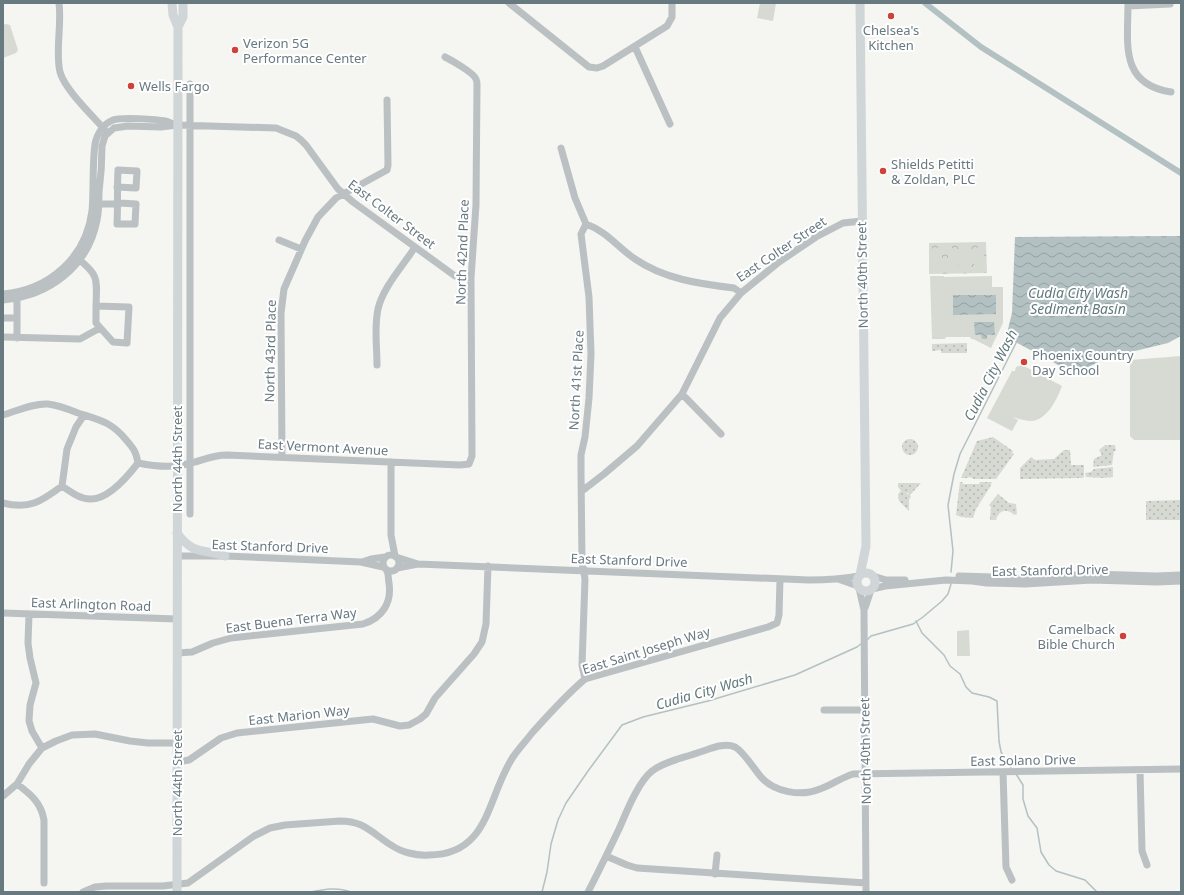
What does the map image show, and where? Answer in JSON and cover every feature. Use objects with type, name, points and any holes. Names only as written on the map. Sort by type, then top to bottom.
[{"type":"main road","name":"North 44th Street","points":[[172,3],[172,15],[178,26]]},
{"type":"main road","name":"North 44th Street","points":[[177,888],[177,125],[178,26],[183,17],[184,3]]},
{"type":"main road","name":"North 40th Street","points":[[860,3],[866,546],[872,575]]},
{"type":"main road","points":[[177,532],[184,542],[191,547],[225,556]]},
{"type":"main road","name":"North 40th Street","points":[[860,575],[866,546]]},
{"type":"main road","points":[[866,572],[872,575],[875,584],[872,590],[866,591],[858,587],[857,581],[860,575],[866,572]]},
{"type":"street","points":[[59,3],[60,71],[74,95],[105,130]]},
{"type":"street","points":[[509,3],[589,67],[597,68],[635,47],[662,29],[670,21],[672,3]]},
{"type":"street","points":[[1170,4],[1128,4],[1128,56],[1132,67],[1140,78],[1157,89],[1171,92]]},
{"type":"street","points":[[635,47],[670,124]]},
{"type":"street","name":"North 42nd Place","points":[[445,56],[476,79],[476,205],[471,278],[472,456],[469,464]]},
{"type":"street","name":"North 44th Street","points":[[190,84],[190,514]]},
{"type":"street","name":"North 43rd Place","points":[[282,457],[281,307],[284,289],[301,249],[318,217],[336,198],[387,170],[387,100]]},
{"type":"street","name":"East Colter Street","points":[[105,130],[114,120],[122,119],[164,120],[177,125],[191,126],[268,127],[286,131],[296,136],[306,145],[338,189],[353,202],[456,276],[471,278]]},
{"type":"street","points":[[3,294],[29,296],[49,287],[66,274],[77,258],[86,249],[97,220],[105,130]]},
{"type":"street","points":[[77,258],[91,218],[95,144],[97,136],[105,130]]},
{"type":"street","points":[[561,148],[575,198],[586,224]]},
{"type":"street","points":[[99,204],[118,204],[117,187]]},
{"type":"street","name":"East Colter Street","points":[[586,224],[603,232],[635,259],[652,269],[680,280],[734,288],[741,292],[816,237],[842,223],[862,221]]},
{"type":"street","name":"North 41st Place","points":[[585,679],[582,665],[585,579],[583,570],[581,461],[588,408],[591,354],[589,297],[581,234],[586,224]]},
{"type":"street","points":[[278,240],[301,249]]},
{"type":"street","points":[[377,365],[377,316],[380,303],[385,292],[415,247]]},
{"type":"street","points":[[77,258],[95,276],[97,281],[96,306],[96,323],[113,342],[128,343],[129,307],[96,306]]},
{"type":"street","points":[[582,490],[604,474],[637,446],[682,394],[720,318],[741,292]]},
{"type":"street","points":[[3,300],[16,296]]},
{"type":"street","points":[[16,296],[17,338]]},
{"type":"street","points":[[3,318],[17,318]]},
{"type":"street","points":[[3,337],[80,339],[100,328]]},
{"type":"street","points":[[682,394],[721,434]]},
{"type":"street","points":[[3,415],[36,405],[47,404],[100,420],[113,426],[122,434],[136,452],[138,463],[121,483],[101,498],[90,500],[77,496],[62,486]]},
{"type":"street","points":[[3,503],[12,506],[26,506],[43,501],[62,486],[67,449],[76,428],[84,415]]},
{"type":"street","name":"East Vermont Avenue","points":[[138,463],[161,466],[190,464],[216,455],[460,466],[469,464]]},
{"type":"street","points":[[390,588],[383,561],[386,557],[391,535],[391,462]]},
{"type":"street","points":[[390,588],[392,586],[399,562],[396,557],[391,535]]},
{"type":"street","name":"East Stanford Drive","points":[[361,562],[391,555],[418,564]]},
{"type":"street","name":"East Stanford Drive","points":[[177,556],[225,556],[361,562],[385,569],[396,569],[418,564],[809,580],[838,579],[860,575]]},
{"type":"street","name":"East Marion Way","points":[[177,762],[189,760],[221,738],[237,733],[373,719],[394,725],[409,725],[420,719],[426,714],[435,698],[478,649],[482,642],[486,624],[488,566]]},
{"type":"street","name":"East Stanford Drive","points":[[872,575],[878,578],[894,580],[970,576],[1025,578],[1093,574],[1156,576],[1181,574]]},
{"type":"street","name":"East Saint Joseph Way","points":[[177,888],[193,881],[254,836],[270,828],[285,825],[340,821],[349,822],[366,828],[392,846],[414,854],[428,856],[443,854],[455,850],[466,844],[481,827],[506,769],[514,756],[563,699],[585,679],[768,627],[777,623],[780,579]]},
{"type":"street","name":"East Stanford Drive","points":[[838,579],[858,587]]},
{"type":"street","name":"East Stanford Drive","points":[[872,590],[885,586],[946,580],[1025,584],[1092,580],[1157,582],[1181,581]]},
{"type":"street","name":"North 40th Street","points":[[858,587],[864,610]]},
{"type":"street","name":"East Buena Terra Way","points":[[177,653],[192,652],[213,643],[231,638],[363,624],[374,619],[382,612],[388,602],[390,588]]},
{"type":"street","name":"North 40th Street","points":[[866,892],[864,610],[866,600],[872,590]]},
{"type":"street","name":"East Arlington Road","points":[[3,613],[177,619]]},
{"type":"street","points":[[30,614],[29,647],[36,683],[30,705],[29,721],[32,731],[42,748]]},
{"type":"street","points":[[824,710],[865,710]]},
{"type":"street","points":[[3,796],[17,784],[29,764],[42,748],[56,741],[72,736],[95,734],[148,743],[177,743]]},
{"type":"street","name":"East Solano Drive","points":[[588,892],[637,792],[651,772],[669,762],[718,746],[727,745],[735,747],[770,785],[779,789],[807,793],[819,790],[853,774],[1181,769]]},
{"type":"street","points":[[1140,770],[1142,851],[1147,865]]},
{"type":"street","points":[[1003,772],[1006,867],[1012,880]]},
{"type":"street","points":[[17,784],[37,801],[43,813],[44,883]]},
{"type":"street","points":[[715,874],[717,855]]},
{"type":"street","points":[[606,856],[637,868],[866,883]]},
{"type":"street","points":[[83,892],[95,887],[113,889],[177,888]]},
{"type":"green space","points":[[760,3],[776,3],[773,21],[757,18]]},
{"type":"green space","points":[[3,25],[10,25],[18,50],[16,53],[3,58]]},
{"type":"green space","points":[[986,242],[987,273],[929,274],[929,243]]},
{"type":"green space","points":[[984,247],[984,268],[974,268],[974,248]]},
{"type":"green space","points":[[932,248],[942,248],[942,268],[932,269]]},
{"type":"green space","points":[[948,248],[957,248],[958,268],[948,269]]},
{"type":"green space","points":[[961,248],[970,248],[971,268],[961,268]]},
{"type":"green space","points":[[930,276],[992,276],[992,287],[1003,287],[1003,323],[991,348],[971,339],[970,337],[946,337],[945,339],[932,339]]},
{"type":"green space","points":[[967,343],[967,353],[941,353],[941,350],[932,351],[932,344]]},
{"type":"green space","points":[[1181,356],[1181,440],[1134,440],[1130,436],[1130,360]]},
{"type":"green space","points":[[1022,365],[1062,386],[1055,402],[1043,417],[1032,421],[1013,417],[1018,420],[1012,431],[987,418],[1012,371],[1015,371],[1016,367]]},
{"type":"green space","points":[[993,437],[1013,451],[1012,453],[1014,454],[996,479],[974,479],[970,477],[961,478],[977,441]]},
{"type":"green space","points":[[910,439],[917,444],[918,447],[913,454],[910,455],[903,450],[902,447],[907,440]]},
{"type":"green space","points":[[1105,445],[1115,445],[1116,451],[1114,451],[1112,465],[1093,467],[1094,459],[1102,455],[1099,450]]},
{"type":"green space","points":[[1064,450],[1070,450],[1071,465],[1084,465],[1084,477],[1020,479],[1020,468],[1031,457],[1035,460],[1054,459]]},
{"type":"green space","points":[[1113,467],[1113,477],[1086,477],[1085,473],[1091,472],[1094,469]]},
{"type":"green space","points":[[960,482],[963,484],[979,484],[980,482],[992,482],[976,509],[973,518],[956,515]]},
{"type":"green space","points":[[898,483],[921,483],[911,494],[906,494],[911,496],[909,500],[909,511],[899,501],[898,494],[901,491],[898,487]]},
{"type":"green space","points":[[998,494],[1009,503],[1016,504],[1017,514],[1014,515],[1009,511],[1004,511],[999,514],[996,520],[990,520],[991,507],[989,505]]},
{"type":"green space","points":[[1181,500],[1181,520],[1146,520],[1146,501]]},
{"type":"green space","points":[[969,630],[970,656],[957,656],[957,631]]},
{"type":"water","name":"Cudia City Wash Sediment Basin","points":[[1181,236],[1181,336],[1168,343],[1106,358],[1075,374],[1006,337],[1012,313],[1015,237]]},
{"type":"water","points":[[953,295],[996,295],[996,314],[953,315]]},
{"type":"water","points":[[974,322],[994,322],[995,335],[987,335],[987,339],[982,339],[981,335],[975,335]]},
{"type":"waterway","points":[[925,3],[981,47],[1181,173]]},
{"type":"waterway","name":"Cudia City Wash","points":[[951,572],[953,551],[948,505],[954,474],[960,454],[1017,341]]},
{"type":"waterway","name":"Cudia City Wash","points":[[867,640],[871,636],[913,624],[942,601],[948,594],[951,584]]},
{"type":"waterway","points":[[916,621],[922,633],[944,655],[950,666],[960,674],[966,687],[972,693],[989,697],[997,701],[1001,752],[1011,768]]},
{"type":"waterway","name":"Cudia City Wash","points":[[542,892],[547,872],[551,844],[558,820],[566,803],[622,725],[643,717],[708,701],[795,675],[857,647],[862,643]]},
{"type":"waterway","points":[[1016,774],[1023,785],[1023,799],[1028,816],[1037,828],[1041,852],[1049,865],[1056,871],[1085,880],[1097,892]]},
{"type":"waterway","name":"Cudia City Wash","points":[[311,892],[331,889],[341,889],[351,892]]},
{"type":"place","name":"Chelsea's Kitchen","points":[[891,16]]},
{"type":"place","name":"Verizon 5G Performance Center","points":[[235,50]]},
{"type":"place","name":"Wells Fargo","points":[[131,86]]},
{"type":"place","name":"Shields Petitti & Zoldan, PLC","points":[[883,171]]},
{"type":"place","name":"Phoenix Country Day School","points":[[1024,362]]},
{"type":"place","name":"Camelback Bible Church","points":[[1123,636]]}]
